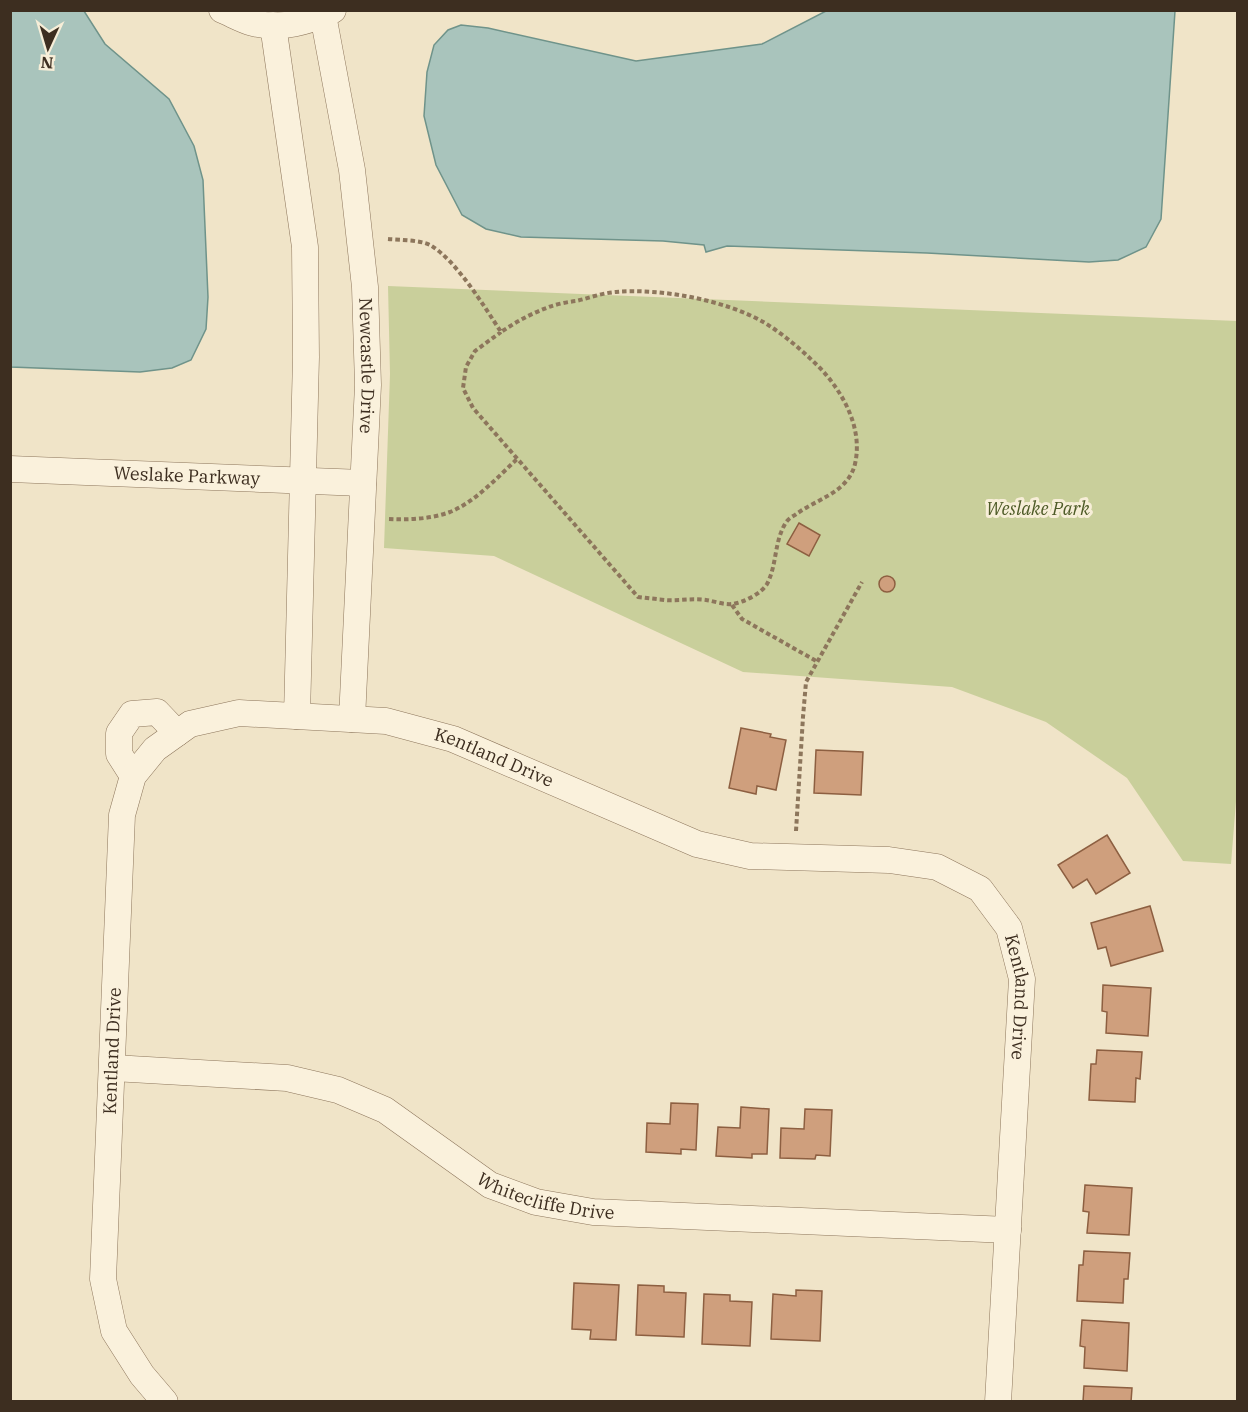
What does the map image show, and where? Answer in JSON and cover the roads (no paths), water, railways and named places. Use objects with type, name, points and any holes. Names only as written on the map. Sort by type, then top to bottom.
[{"type":"street","points":[[222,10],[254,23],[273,26],[297,24],[328,13]]},
{"type":"street","name":"Newcastle Drive","points":[[328,13],[352,170],[365,287],[368,385],[352,719]]},
{"type":"street","points":[[273,26],[305,247],[306,357],[297,716]]},
{"type":"street","name":"Weslake Parkway","points":[[10,469],[363,483]]},
{"type":"street","points":[[133,776],[119,754],[119,733],[132,714],[157,712],[177,733]]},
{"type":"street","name":"Kentland Drive","points":[[165,1401],[142,1375],[114,1331],[103,1279],[122,815],[133,776],[155,749],[190,724],[239,713],[386,721],[453,740],[698,844],[750,856],[889,860],[937,867],[980,889],[1009,928],[1022,979],[998,1401]]},
{"type":"street","name":"Whitecliffe Drive","points":[[112,1068],[287,1077],[338,1090],[385,1110],[489,1185],[536,1202],[592,1212],[1008,1230]]},
{"type":"water","points":[[11,10],[84,11],[105,44],[169,99],[194,146],[203,180],[208,297],[206,329],[191,360],[172,368],[140,372],[11,367]]},
{"type":"water","points":[[826,11],[1175,11],[1161,219],[1146,247],[1118,260],[1089,262],[927,253],[727,246],[706,252],[704,245],[663,241],[521,237],[486,229],[462,215],[436,165],[424,116],[427,72],[434,45],[448,30],[461,25],[488,28],[636,61],[762,44]]},
{"type":"park label","name":"Weslake Park","points":[[1038,509]]}]
